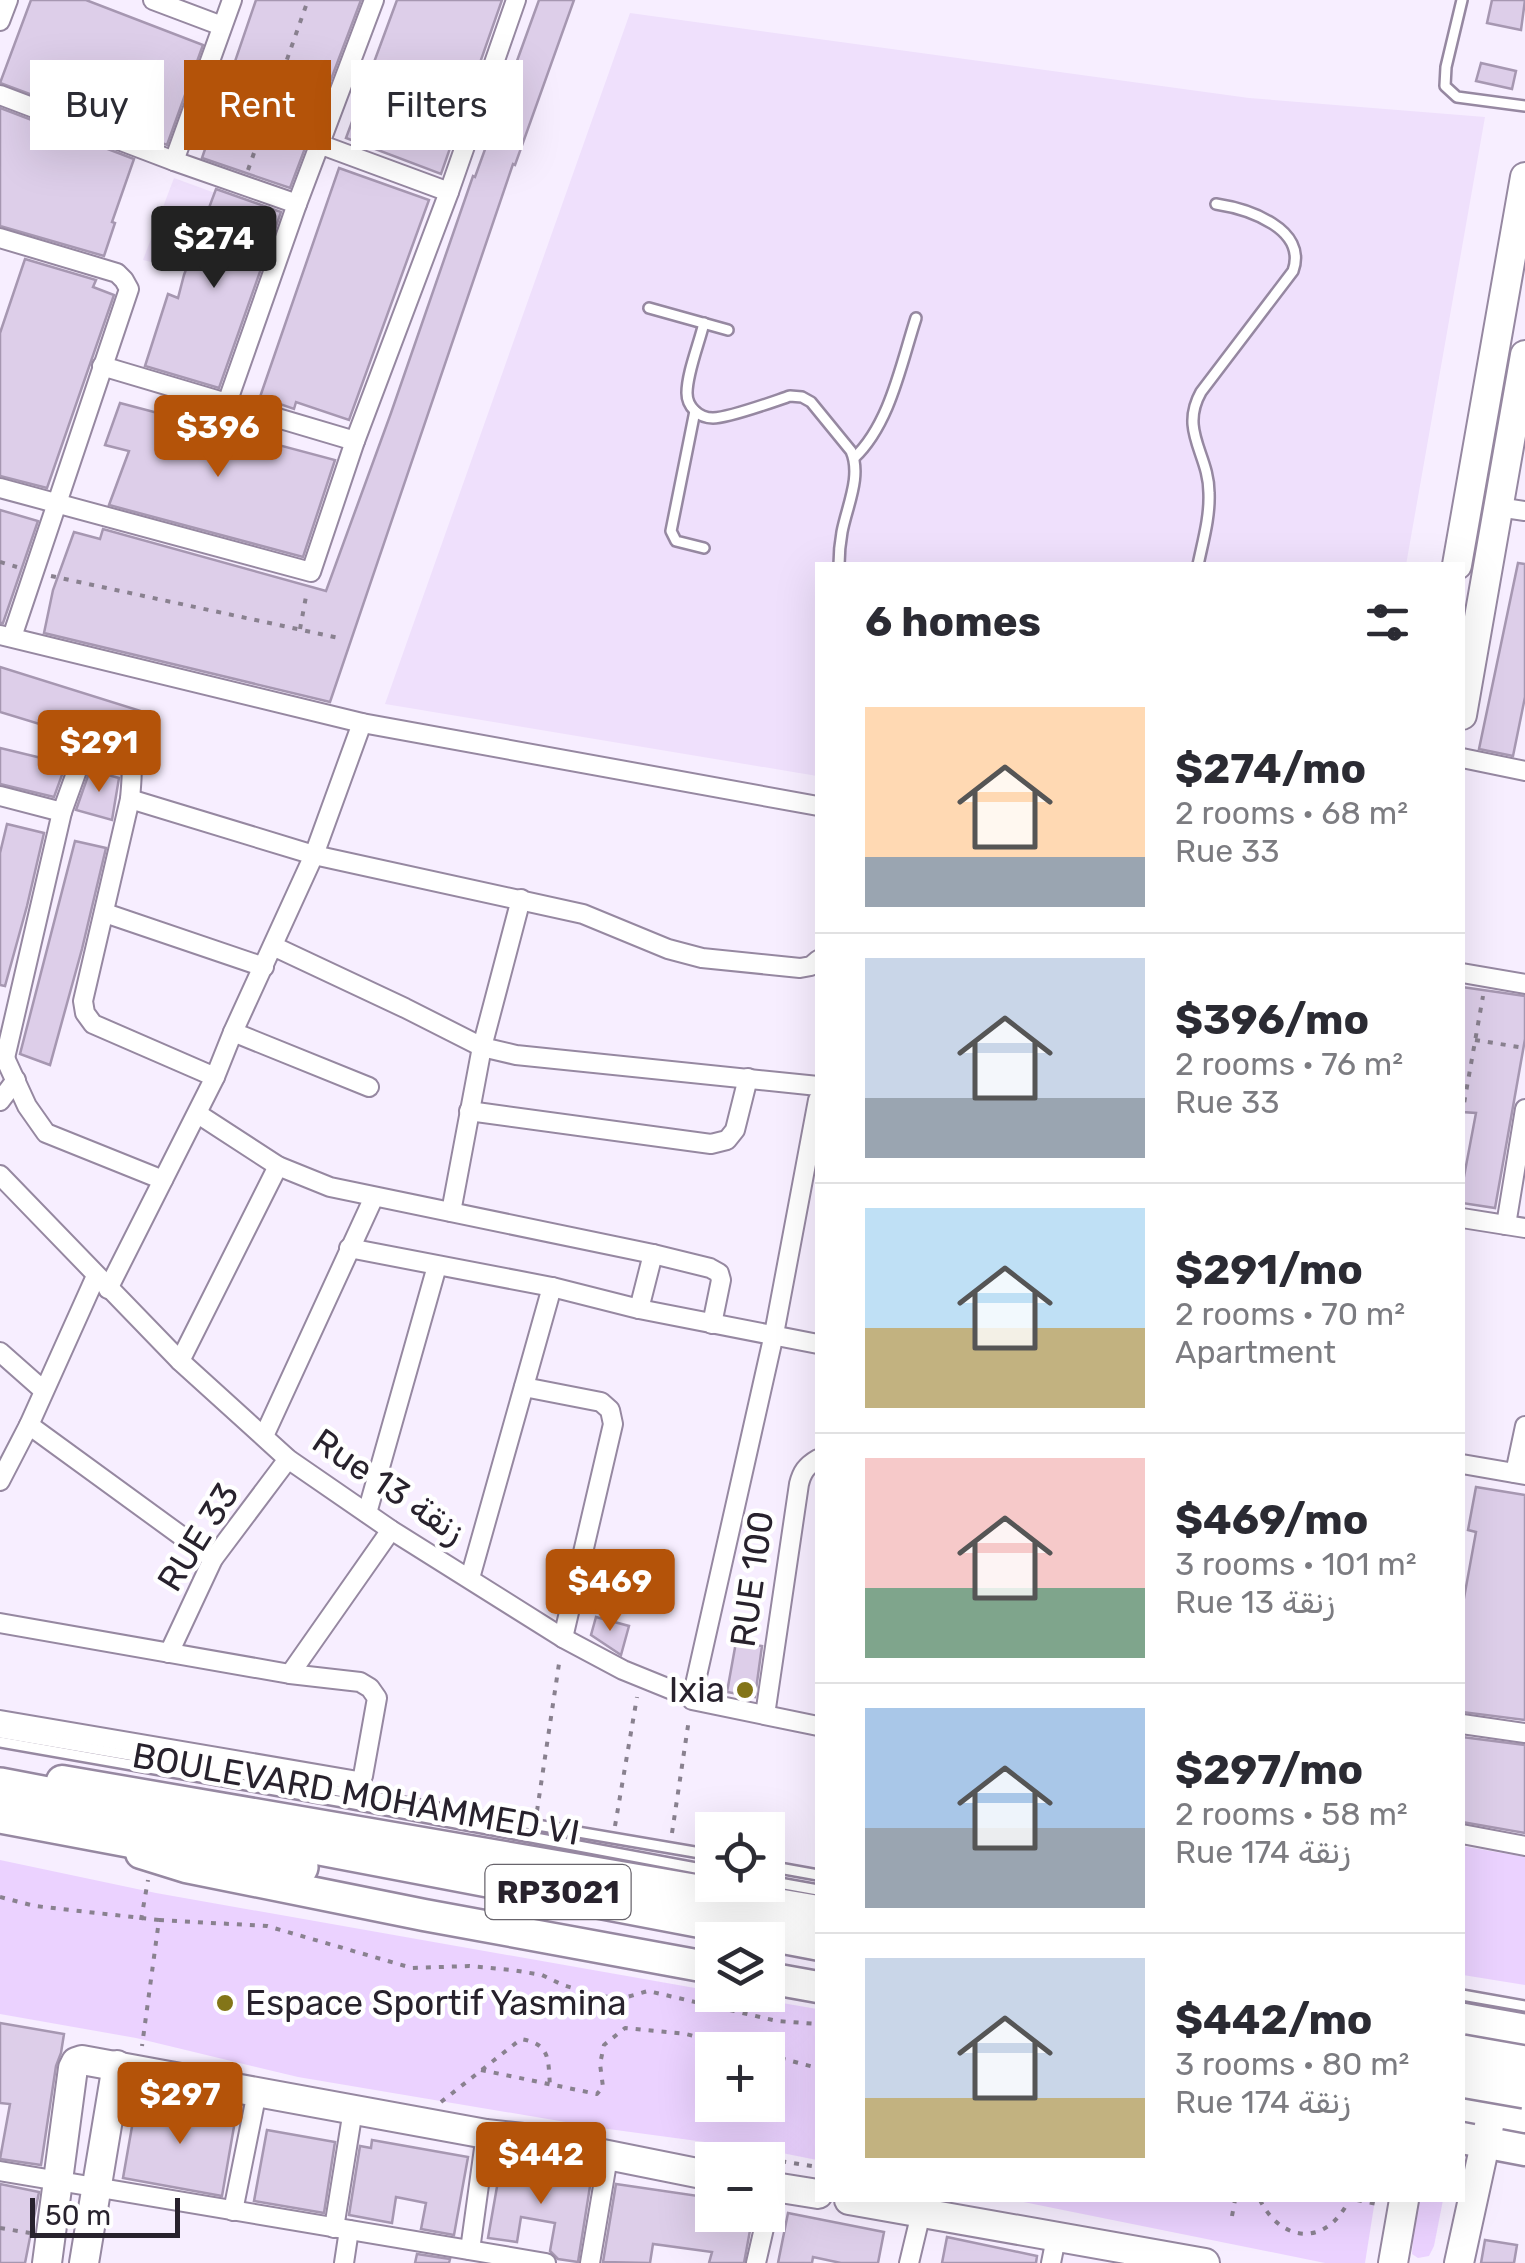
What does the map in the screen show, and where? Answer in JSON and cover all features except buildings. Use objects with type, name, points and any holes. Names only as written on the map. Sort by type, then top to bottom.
[{"type":"highway","name":"RP3021","points":[[0,1786],[815,1941]]},
{"type":"highway","name":"RP3021","points":[[0,1816],[695,1940]]},
{"type":"highway","points":[[785,1957],[815,1962]]},
{"type":"highway","points":[[1465,2052],[1521,2039]]},
{"type":"highway","points":[[1465,2080],[1525,2090]]},
{"type":"main road","name":"BOULEVARD MOHAMMED VI","points":[[0,1772],[815,1911]]},
{"type":"main road","points":[[103,1834],[143,1854],[186,1867],[695,1965]]},
{"type":"main road","points":[[785,1981],[815,1986]]},
{"type":"main road","points":[[1465,2028],[1521,2039]]},
{"type":"main road","points":[[1478,2108],[1525,2116]]},
{"type":"main road","points":[[1475,2141],[1525,2150]]},
{"type":"street","points":[[0,21],[8,0]]},
{"type":"street","points":[[152,0],[222,26]]},
{"type":"street","points":[[174,161],[232,0]]},
{"type":"street","points":[[331,115],[374,0]]},
{"type":"street","points":[[0,488],[311,572],[354,441],[449,192],[516,0]]},
{"type":"street","points":[[0,95],[297,204]]},
{"type":"street","points":[[331,148],[449,192]]},
{"type":"street","points":[[227,403],[318,150]]},
{"type":"street","points":[[1458,562],[1525,177]]},
{"type":"street","points":[[0,239],[118,273],[129,289],[35,573],[6,636],[362,724],[815,805]]},
{"type":"street","points":[[1465,682],[1468,649],[1512,509],[1525,355]]},
{"type":"street","points":[[102,366],[354,441]]},
{"type":"street","points":[[0,1481],[43,1390],[198,1114],[314,855],[362,724]]},
{"type":"street","points":[[163,1180],[46,1133],[3,1056],[62,812],[84,751],[92,746],[124,755],[133,769],[130,799],[83,1000],[85,1014],[93,1024],[215,1078]]},
{"type":"street","points":[[1465,759],[1525,771]]},
{"type":"street","points":[[0,796],[62,812]]},
{"type":"street","points":[[130,799],[314,855],[583,914],[668,949],[702,958],[800,968],[815,963]]},
{"type":"street","points":[[451,1212],[482,1047],[521,899]]},
{"type":"street","points":[[105,913],[264,966]]},
{"type":"street","points":[[273,946],[482,1047],[516,1056],[815,1086]]},
{"type":"street","points":[[1465,973],[1525,984]]},
{"type":"street","points":[[233,1032],[369,1086]]},
{"type":"street","points":[[469,1111],[712,1144],[727,1140],[735,1130],[748,1078]]},
{"type":"street","points":[[0,1101],[16,1080]]},
{"type":"street","points":[[1465,1218],[1516,1227],[1525,1109]]},
{"type":"street","points":[[198,1114],[278,1166],[330,1187],[710,1268],[721,1280],[712,1324]]},
{"type":"street","points":[[692,1699],[774,1334],[815,1116]]},
{"type":"street","points":[[180,1361],[278,1166]]},
{"type":"street","name":"Rue 13 زنقة","points":[[0,1175],[180,1361],[288,1459],[392,1530],[563,1638],[640,1678],[692,1699],[815,1725]]},
{"type":"street","points":[[264,1436],[374,1197]]},
{"type":"street","points":[[349,1248],[815,1343]]},
{"type":"street","points":[[639,1309],[653,1254]]},
{"type":"street","points":[[367,1513],[436,1266]]},
{"type":"street","points":[[470,1578],[552,1287]]},
{"type":"street","points":[[0,1352],[43,1390]]},
{"type":"street","points":[[524,1387],[601,1402],[610,1410],[613,1424],[563,1638]]},
{"type":"street","points":[[28,1425],[213,1559]]},
{"type":"street","points":[[1465,1468],[1520,1474],[1525,1426]]},
{"type":"street","name":"RUE 33","points":[[168,1653],[213,1559],[288,1459]]},
{"type":"street","name":"RUE 100","points":[[766,1715],[799,1484],[802,1473],[815,1461]]},
{"type":"street","points":[[290,1674],[392,1530]]},
{"type":"street","points":[[0,1623],[290,1674],[360,1682],[377,1698],[363,1776],[355,1782],[0,1720]]},
{"type":"street","points":[[1465,1724],[1525,1733]]},
{"type":"street","points":[[1465,1835],[1525,1846]]},
{"type":"street","points":[[1459,2263],[1478,2108],[1521,2039]]},
{"type":"street","points":[[47,2263],[74,2068],[82,2060],[523,2138],[695,2173]]},
{"type":"street","points":[[84,2263],[127,2067]]},
{"type":"street","points":[[233,2211],[257,2092]]},
{"type":"street","points":[[344,2263],[342,2229],[353,2110]]},
{"type":"street","points":[[470,2250],[486,2134]]},
{"type":"street","points":[[590,2263],[608,2156]]},
{"type":"street","points":[[0,2171],[546,2263]]},
{"type":"street","points":[[785,2198],[815,2194]]},
{"type":"street","points":[[860,2202],[921,2213],[1054,2251],[1192,2262]]},
{"type":"street","points":[[1393,2263],[1404,2202]]},
{"type":"street","points":[[909,2263],[921,2213]]},
{"type":"street","points":[[756,2263],[762,2232]]},
{"type":"lane","points":[[1462,0],[1445,86],[1458,97],[1525,106]]},
{"type":"lane","points":[[1199,562],[1210,488],[1192,431],[1193,411],[1201,392],[1293,272],[1296,257],[1292,242],[1272,224],[1243,210],[1216,204]]},
{"type":"lane","points":[[649,308],[728,330]]},
{"type":"lane","points":[[854,458],[870,442],[882,419],[916,318]]},
{"type":"lane","points":[[704,324],[688,389],[688,401],[694,411],[714,418],[790,396],[802,397],[811,402],[854,458],[855,474],[839,562]]},
{"type":"lane","points":[[694,411],[671,532],[676,541],[704,548]]},
{"type":"lane","points":[[0,1733],[695,1852]]},
{"type":"lane","points":[[0,1742],[695,1868]]},
{"type":"lane","points":[[785,1869],[815,1874]]},
{"type":"lane","points":[[785,1884],[815,1889]]},
{"type":"lane","points":[[1465,1996],[1525,2006]]},
{"type":"lane","points":[[1465,2010],[1521,2039]]},
{"type":"path","points":[[243,184],[308,0]]},
{"type":"path","points":[[0,562],[35,573],[340,638]]},
{"type":"path","points":[[300,630],[311,572]]},
{"type":"path","points":[[1465,1098],[1486,977]]},
{"type":"path","points":[[1475,1040],[1525,1048]]},
{"type":"path","points":[[535,1825],[563,1638]]},
{"type":"path","points":[[613,1838],[640,1678]]},
{"type":"path","points":[[670,1847],[692,1699]]},
{"type":"path","points":[[141,1920],[150,1868]]},
{"type":"path","points":[[0,1897],[35,1906],[141,1920],[267,1926],[412,1968],[502,1968],[542,1974],[562,1985],[596,1995],[620,1999],[648,1991],[777,2021],[815,2024]]},
{"type":"path","points":[[127,2067],[159,1920]]},
{"type":"path","points":[[481,2070],[597,2094],[602,2087],[600,2064],[604,2044],[625,2028],[695,2036]]},
{"type":"path","points":[[436,2105],[521,2039],[544,2049],[550,2086]]},
{"type":"path","points":[[785,2059],[815,2067]]},
{"type":"path","points":[[1232,2216],[1235,2202]]},
{"type":"path","points":[[1261,2202],[1269,2218],[1286,2230],[1305,2234],[1325,2230],[1341,2217],[1348,2202]]},
{"type":"shaded area","points":[[630,13],[1249,98],[1485,117],[1407,562],[815,562],[815,776],[385,704]]},
{"type":"shaded area","points":[[174,178],[215,193],[199,274],[143,260]]},
{"type":"shaded area","points":[[1465,1847],[1525,1857],[1525,1985],[1465,1975]]},
{"type":"shaded area","points":[[0,1860],[156,1893],[695,1988],[695,2012],[785,2012],[785,2003],[815,2009],[815,2160],[785,2154],[785,2142],[705,2142],[298,2077],[136,2038],[0,2014]]},
{"type":"shaded area","points":[[1024,2202],[1375,2202],[1365,2263],[1325,2263]]},
{"type":"shaded area","points":[[1416,2202],[1443,2202],[1429,2256],[1418,2258],[1412,2254]]},
{"type":"place","name":"Ixia","points":[[745,1690]]},
{"type":"place","name":"Espace Sportif Yasmina","points":[[225,2003]]}]
